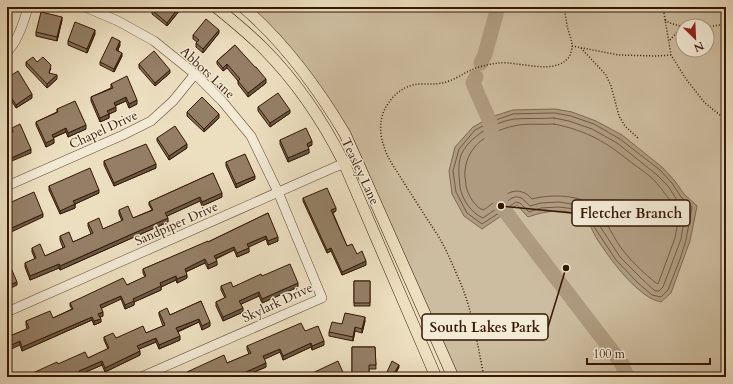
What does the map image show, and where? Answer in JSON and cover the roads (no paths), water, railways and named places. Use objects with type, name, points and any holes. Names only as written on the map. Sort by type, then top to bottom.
[{"type":"main road","name":"Teasley Lane","points":[[216,7],[262,47],[295,84],[319,119],[344,163],[436,377]]},
{"type":"main road","name":"Teasley Lane","points":[[243,7],[272,33],[316,89],[345,134],[453,377]]},
{"type":"street","points":[[7,52],[22,25],[28,7]]},
{"type":"street","name":"Abbots Lane","points":[[84,7],[118,21],[154,41],[195,74],[222,101],[251,136],[278,192]]},
{"type":"street","name":"Chapel Drive","points":[[7,186],[123,135],[151,121],[173,101],[195,74]]},
{"type":"street","name":"Sandpiper Drive","points":[[7,312],[344,163],[357,159]]},
{"type":"street","name":"Skylark Drive","points":[[141,377],[322,298],[278,192]]},
{"type":"water","points":[[555,109],[572,112],[596,121],[622,135],[662,167],[675,181],[684,194],[697,206],[690,241],[671,293],[661,302],[642,293],[627,279],[602,247],[588,222],[578,215],[571,212],[556,211],[528,217],[517,205],[482,229],[464,216],[452,194],[449,171],[455,147],[473,127],[491,117],[513,110]]},
{"type":"waterway","points":[[481,63],[485,54],[498,7]]},
{"type":"waterway","points":[[476,77],[473,83],[490,122],[492,138]]},
{"type":"waterway","points":[[500,194],[501,206],[622,364],[627,377]]},
{"type":"place","name":"Fletcher Branch","points":[[501,206]]},
{"type":"place","name":"South Lakes Park","points":[[566,268]]}]
